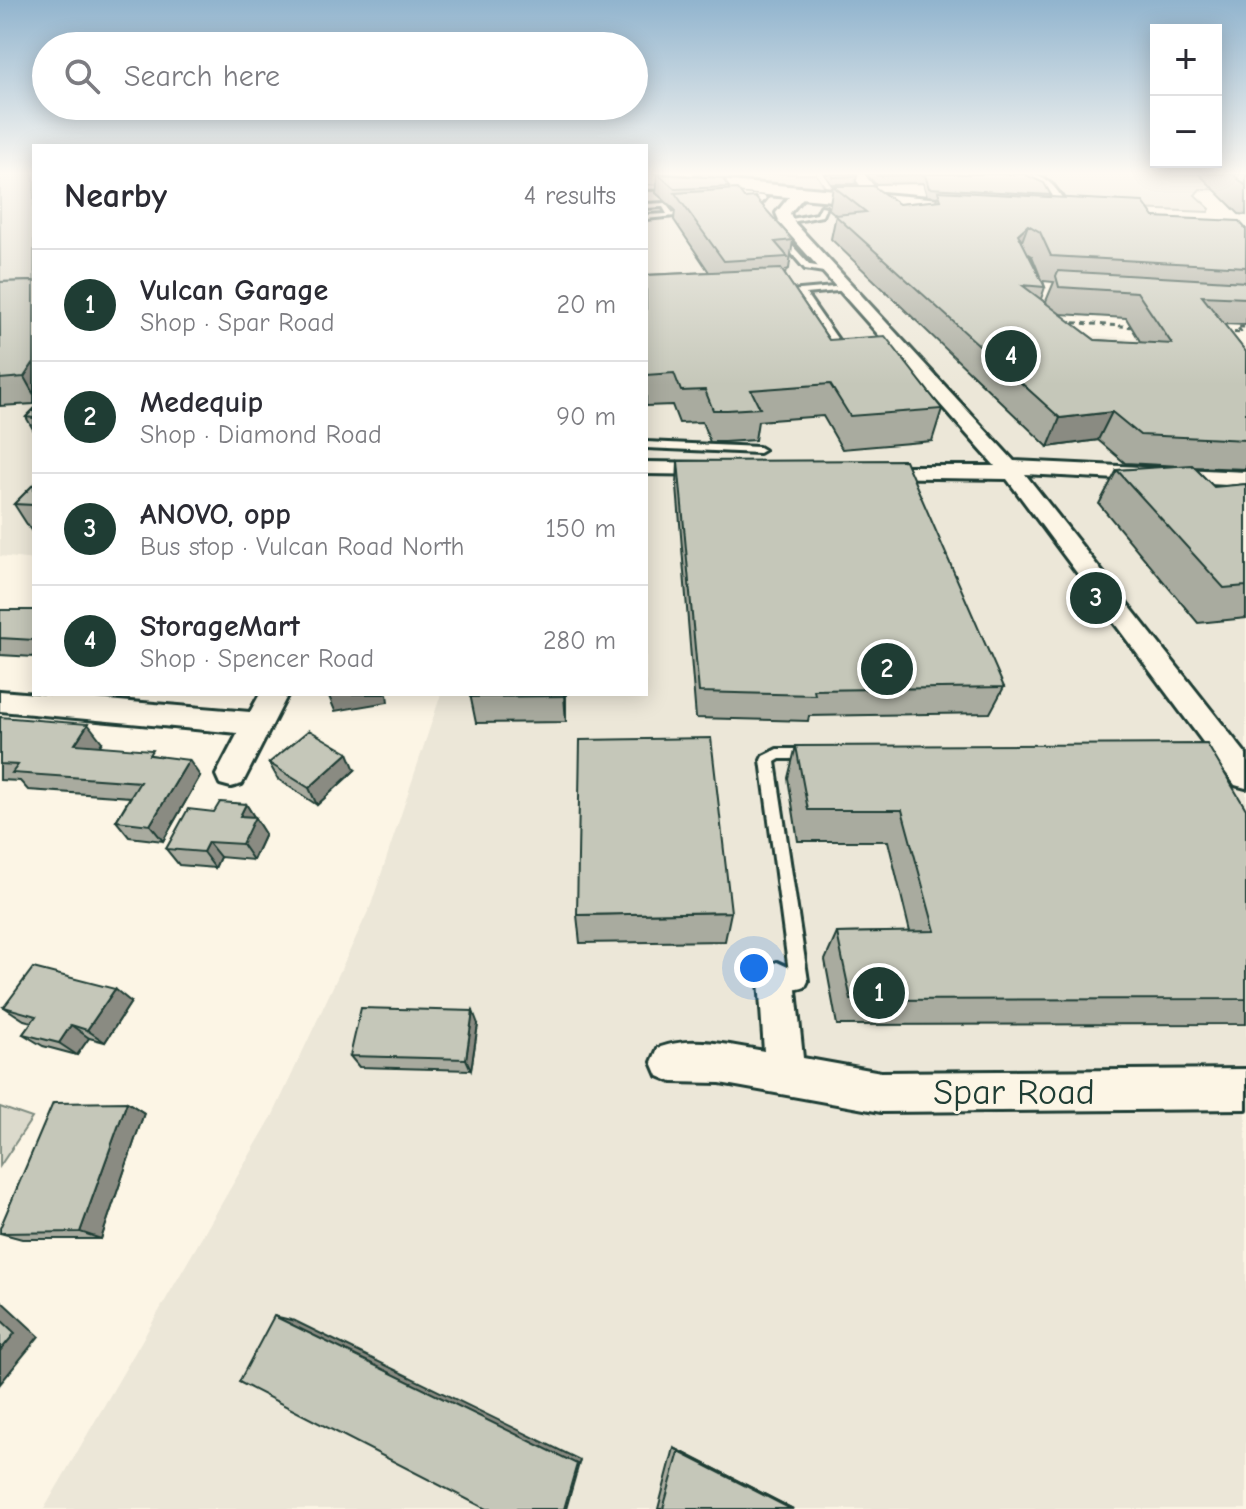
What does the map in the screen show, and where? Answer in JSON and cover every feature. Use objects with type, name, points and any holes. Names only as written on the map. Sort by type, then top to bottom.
[{"type":"street","points":[[808,244],[1011,470],[1246,776]]},
{"type":"street","points":[[648,468],[774,470]]},
{"type":"street","points":[[847,472],[1011,470],[1246,479]]},
{"type":"street","points":[[231,775],[273,696]]},
{"type":"street","points":[[0,701],[258,724]]},
{"type":"street","points":[[777,980],[785,1073]]},
{"type":"street","name":"Spar Road","points":[[672,1062],[720,1063],[881,1092],[1246,1089]]},
{"type":"lane","points":[[770,294],[801,292],[838,279]]},
{"type":"lane","points":[[801,292],[839,347]]},
{"type":"lane","points":[[648,445],[759,450]]},
{"type":"lane","points":[[777,980],[799,981],[768,760],[777,754],[823,754]]},
{"type":"path","points":[[1092,311],[1098,324]]},
{"type":"path","points":[[1211,331],[1242,333],[1231,318]]},
{"type":"path","points":[[1059,322],[1146,327]]},
{"type":"path","points":[[1237,327],[1246,327]]},
{"type":"shaded area","points":[[0,244],[32,244],[32,284],[0,285]]},
{"type":"shaded area","points":[[648,244],[952,244],[1051,333],[1246,346],[1246,1509],[44,1509],[273,1115],[371,905],[440,696],[648,696]]},
{"type":"shaded area","points":[[32,290],[32,560],[0,556],[0,349]]},
{"type":"shaded area","points":[[0,1107],[32,1118],[0,1166]]},
{"type":"building","points":[[712,244],[777,244],[788,257],[724,261]]},
{"type":"building","points":[[868,244],[1023,244],[1045,287],[1022,285],[1095,340],[1172,344],[1137,292],[1059,287],[1058,271],[1246,282],[1246,298],[1202,296],[1246,352],[1246,440],[1140,435],[1112,412],[1060,418]]},
{"type":"building","points":[[1046,244],[1246,244],[1246,267],[1051,256]]},
{"type":"building","points":[[781,269],[829,340],[885,336],[942,409],[850,416],[830,384],[751,390],[760,408],[713,410],[705,390],[681,391],[674,373],[648,375],[648,275]]},
{"type":"building","points":[[32,281],[32,365],[24,377],[0,379],[0,282]]},
{"type":"building","points":[[905,460],[1004,687],[814,690],[815,695],[699,692],[678,461]]},
{"type":"building","points":[[1192,465],[1214,487],[1246,484],[1246,586],[1224,588],[1117,470]]},
{"type":"building","points":[[32,486],[32,505],[14,504]]},
{"type":"building","points":[[0,610],[32,610],[32,640],[0,638]]},
{"type":"building","points":[[470,696],[564,696],[470,697]]},
{"type":"building","points":[[0,717],[88,724],[75,744],[152,750],[149,755],[189,760],[150,825],[116,821],[140,782],[12,773],[18,765],[0,764]]},
{"type":"building","points":[[309,730],[348,753],[309,788],[269,763]]},
{"type":"building","points":[[711,738],[731,912],[577,915],[580,740]]},
{"type":"building","points":[[1207,744],[1246,809],[1246,999],[851,1000],[837,933],[935,931],[902,810],[808,810],[796,746]]},
{"type":"building","points":[[220,802],[246,804],[240,816],[255,817],[242,844],[208,842],[203,852],[166,849],[188,809],[214,812]]},
{"type":"building","points":[[33,968],[115,989],[87,1030],[71,1025],[59,1043],[23,1034],[36,1016],[4,1007]]},
{"type":"building","points":[[361,1008],[473,1011],[466,1059],[350,1056]]},
{"type":"building","points":[[127,1102],[80,1232],[0,1233],[53,1103]]},
{"type":"building","points":[[274,1316],[577,1464],[564,1509],[486,1509],[239,1382]]},
{"type":"building","points":[[0,1319],[15,1333],[0,1351]]},
{"type":"building","points":[[679,1452],[791,1509],[663,1509]]},
{"type":"place","name":"StorageMart","points":[[1011,356]]},
{"type":"place","name":"ANOVO, opp","points":[[1096,598]]},
{"type":"place","name":"Medequip","points":[[887,669]]},
{"type":"place","name":"Vulcan Garage","points":[[879,993]]}]
